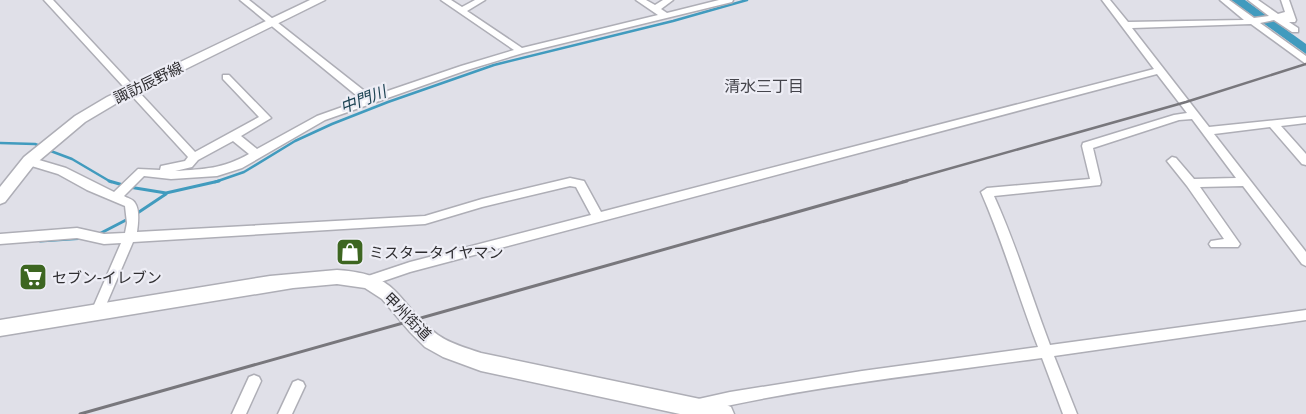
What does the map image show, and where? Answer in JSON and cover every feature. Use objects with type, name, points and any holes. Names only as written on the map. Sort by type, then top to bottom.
[{"type":"highway","name":"甲州街道","points":[[0,328],[336,276],[369,282],[387,292],[432,341],[481,362],[724,414]]},
{"type":"main road","name":"諏訪辰野線","points":[[0,198],[30,159],[80,119],[130,90],[319,0]]},
{"type":"street","points":[[48,0],[194,157]]},
{"type":"street","points":[[244,0],[364,95],[368,101]]},
{"type":"street","points":[[445,0],[521,51]]},
{"type":"street","points":[[461,10],[481,0]]},
{"type":"street","points":[[640,0],[665,15]]},
{"type":"street","points":[[656,8],[669,0]]},
{"type":"street","points":[[143,174],[171,175],[217,172],[238,165],[321,118],[464,68],[521,51],[729,0]]},
{"type":"street","points":[[1106,0],[1247,182],[1306,262]]},
{"type":"street","points":[[1224,0],[1293,49],[1306,61]]},
{"type":"street","points":[[1252,0],[1295,30],[1284,0]]},
{"type":"street","points":[[1127,25],[1209,25],[1253,21],[1290,14]]},
{"type":"street","points":[[369,282],[410,267],[1160,70]]},
{"type":"street","points":[[118,196],[143,174],[188,164],[194,157],[266,118],[226,77]]},
{"type":"street","points":[[1070,414],[1025,296],[1005,234],[987,192],[1096,182],[1087,146],[1178,117],[1195,115]]},
{"type":"street","points":[[1206,131],[1306,120]]},
{"type":"street","points":[[1273,124],[1306,161]]},
{"type":"street","points":[[234,136],[256,154]]},
{"type":"street","points":[[30,159],[62,171],[91,187],[118,196],[130,204],[132,216],[130,236],[97,312]]},
{"type":"street","points":[[1172,161],[1191,183],[1234,244],[1215,244]]},
{"type":"street","points":[[0,239],[77,233],[104,239],[426,220],[482,203],[570,182],[580,184],[598,218]]},
{"type":"street","points":[[1191,183],[1247,182]]},
{"type":"street","points":[[690,407],[786,389],[1306,316]]},
{"type":"street","points":[[239,414],[254,381]]},
{"type":"street","points":[[285,414],[298,386]]},
{"type":"water","points":[[1231,0],[1245,0],[1306,44],[1306,54]]},
{"type":"waterway","name":"中門川","points":[[216,182],[244,172],[295,141],[332,124],[388,102],[494,65],[673,21],[747,0]]},
{"type":"waterway","name":"中門川","points":[[0,143],[35,144],[40,146]]},
{"type":"waterway","name":"中門川","points":[[48,150],[72,159],[110,181]]},
{"type":"waterway","name":"中門川","points":[[110,181],[123,185]]},
{"type":"waterway","name":"中門川","points":[[129,187],[166,193],[216,182]]},
{"type":"waterway","points":[[136,214],[166,194]]},
{"type":"waterway","points":[[99,234],[128,219]]},
{"type":"waterway","points":[[40,241],[86,238]]},
{"type":"railway","points":[[902,182],[1186,102],[1306,64]]},
{"type":"railway","points":[[80,414],[907,181]]},
{"type":"place","name":"ミスタータイヤマン","points":[[350,252]]},
{"type":"place","name":"セブン-イレブン","points":[[33,277]]},
{"type":"district","name":"清水三丁目","points":[[764,86]]}]
